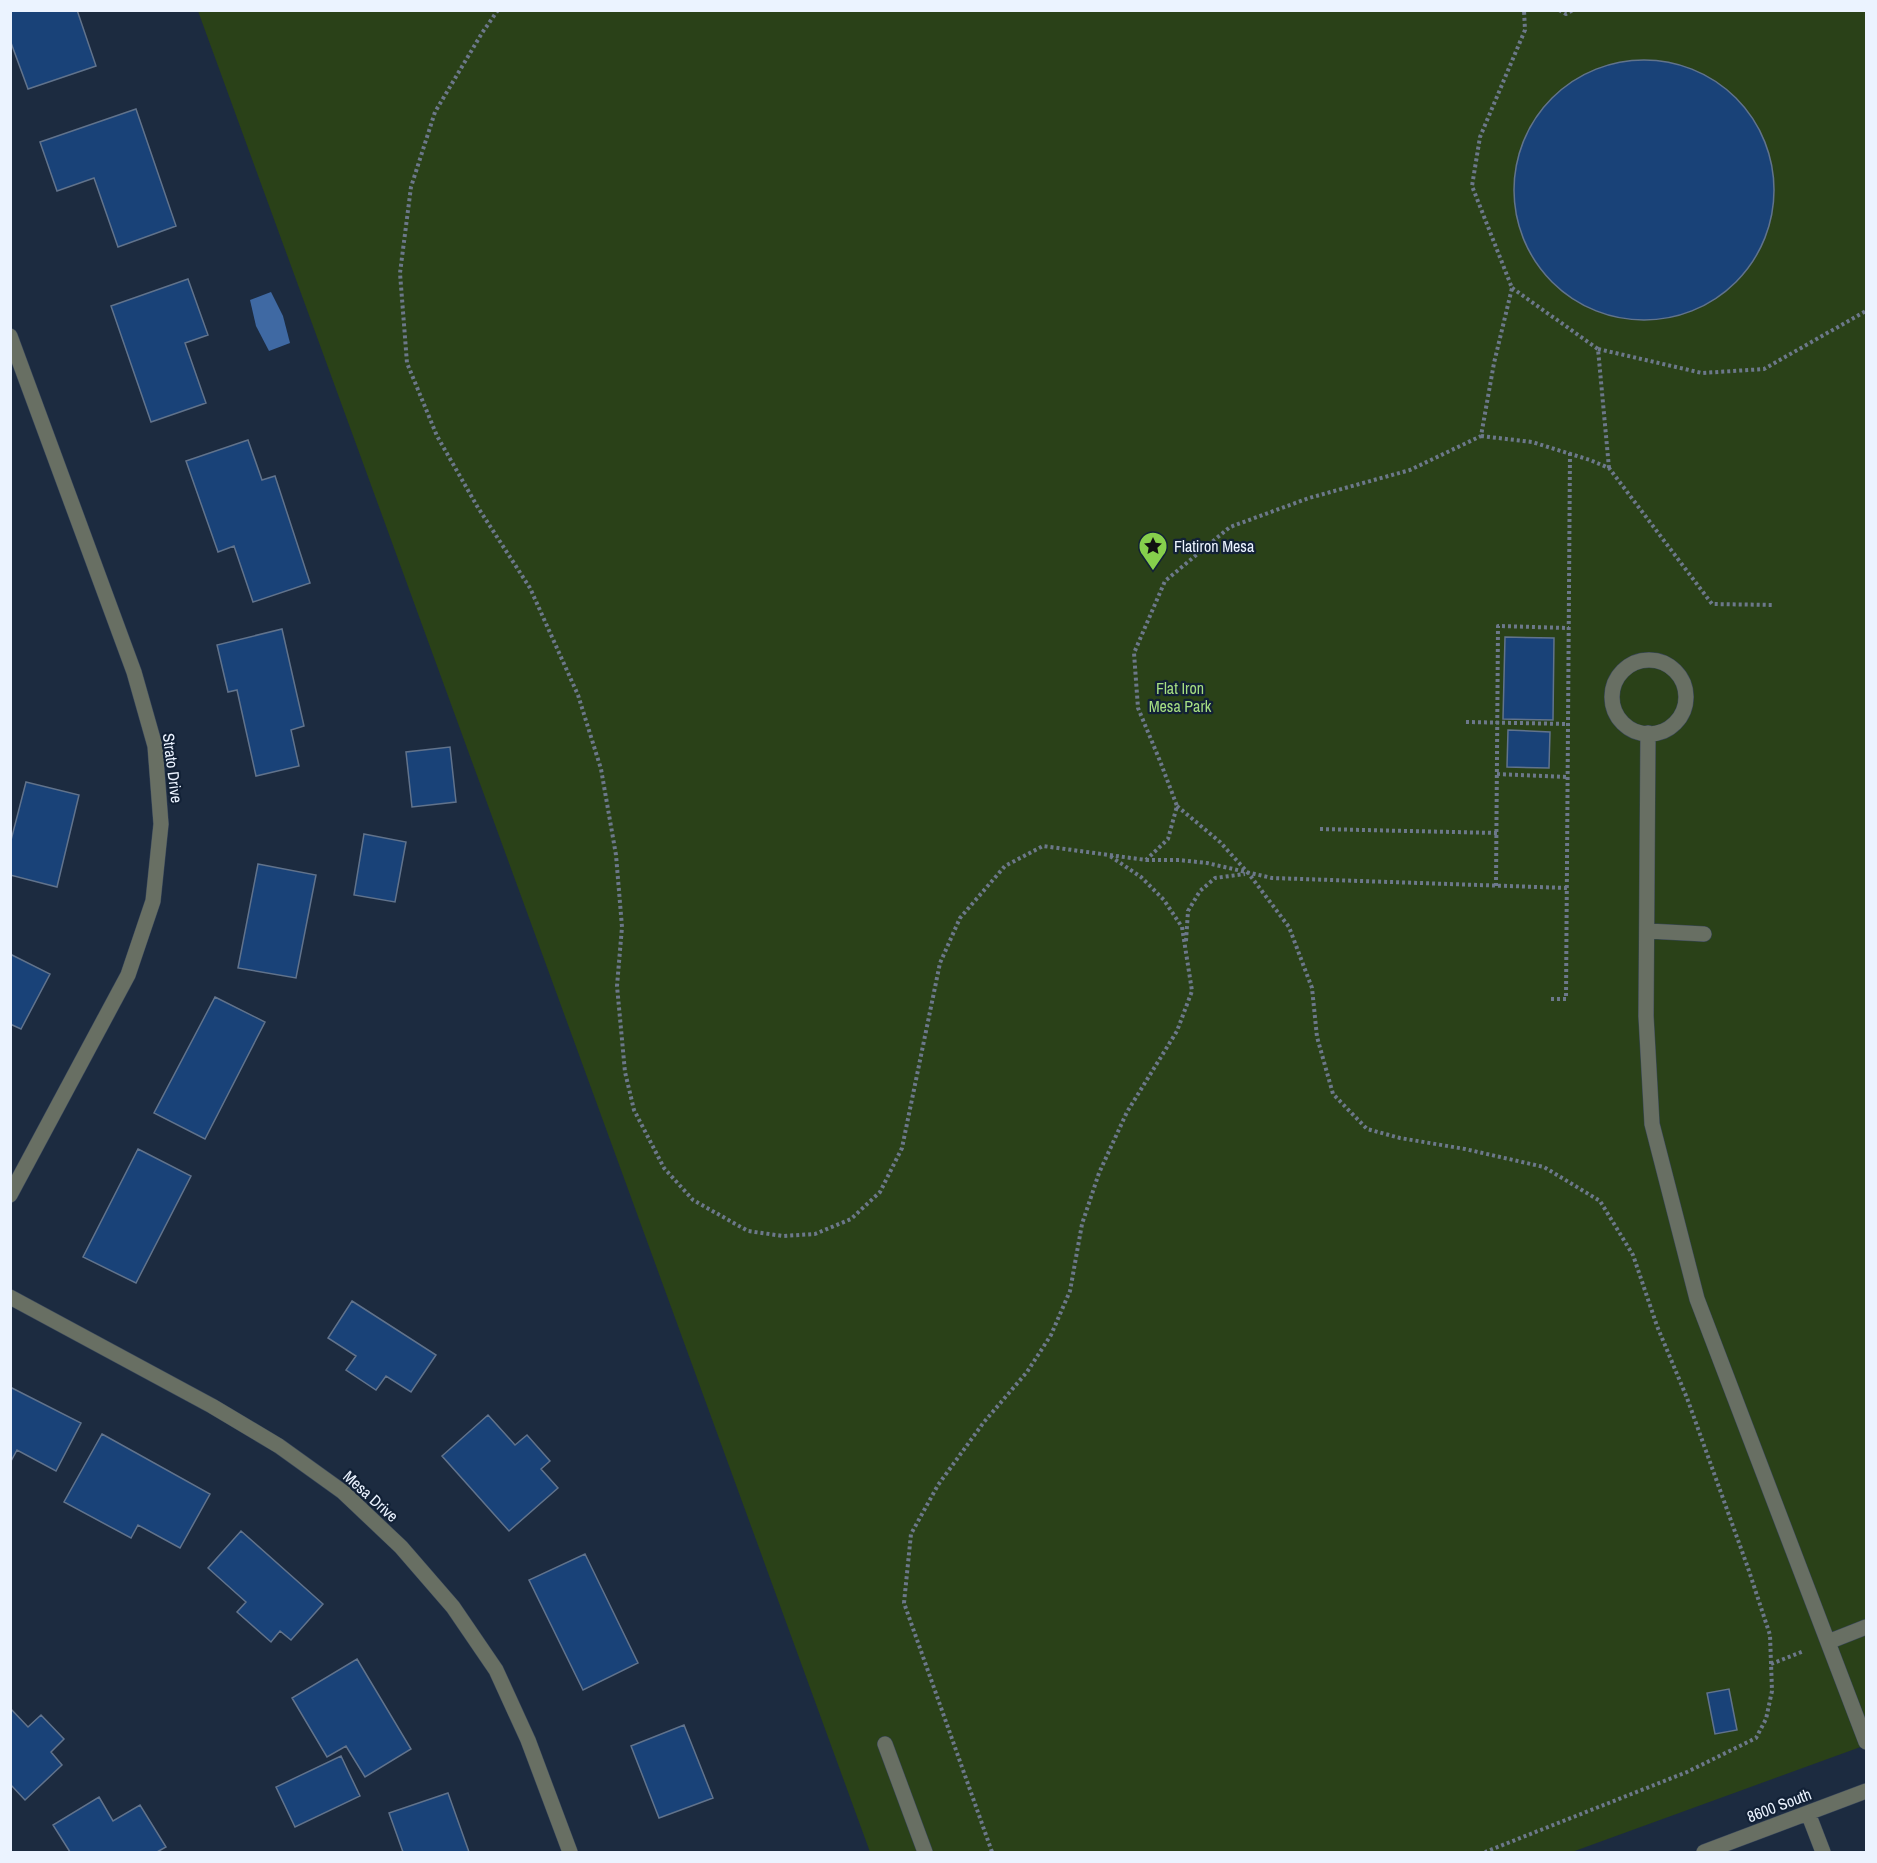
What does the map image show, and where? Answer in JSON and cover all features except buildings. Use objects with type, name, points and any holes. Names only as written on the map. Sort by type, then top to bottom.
[{"type":"street","name":"Strato Drive","points":[[10,336],[134,672],[155,746],[161,824],[153,902],[128,975],[10,1195]]},
{"type":"street","points":[[1644,660],[1656,660],[1676,670],[1683,680],[1686,703],[1676,723],[1666,730],[1648,733],[1629,728],[1619,719],[1612,695],[1615,683],[1622,672],[1632,664],[1644,660]]},
{"type":"street","points":[[1648,733],[1646,1016],[1652,1124],[1697,1299],[1866,1742]]},
{"type":"street","points":[[1648,931],[1704,934]]},
{"type":"street","name":"Mesa Drive","points":[[10,1298],[212,1406],[279,1446],[343,1492],[401,1547],[453,1607],[496,1670],[528,1740],[570,1852]]},
{"type":"street","points":[[1828,1642],[1866,1627]]},
{"type":"street","points":[[885,1744],[925,1852]]},
{"type":"street","name":"8600 South","points":[[1704,1852],[1866,1791]]},
{"type":"street","points":[[1808,1813],[1823,1852]]},
{"type":"path","points":[[498,10],[435,112],[411,187],[400,273],[407,363],[437,436],[477,506],[530,588],[578,695],[601,769],[616,855],[622,927],[617,986],[625,1072],[634,1110],[664,1168],[693,1200],[748,1231],[783,1236],[815,1234],[851,1219],[880,1192],[902,1148],[940,963],[960,918],[1005,866],[1044,846],[1146,860],[1198,862],[1272,878],[1567,888]]},
{"type":"path","points":[[1524,10],[1526,30],[1480,137],[1472,186],[1512,288],[1598,349],[1702,373],[1764,369],[1866,312]]},
{"type":"path","points":[[1559,10],[1566,14],[1573,10]]},
{"type":"path","points":[[1481,436],[1494,363],[1512,288]]},
{"type":"path","points":[[1598,349],[1609,468]]},
{"type":"path","points":[[1485,1852],[1687,1772],[1756,1738],[1766,1719],[1772,1691],[1770,1635],[1687,1398],[1657,1326],[1633,1255],[1600,1201],[1544,1167],[1465,1149],[1400,1138],[1367,1129],[1333,1094],[1317,1037],[1312,987],[1290,927],[1249,874],[1220,842],[1177,806],[1137,708],[1134,653],[1165,581],[1230,527],[1309,498],[1410,470],[1481,436],[1532,442],[1609,468],[1712,604],[1774,605]]},
{"type":"path","points":[[1551,999],[1566,999],[1570,453]]},
{"type":"path","points":[[1496,886],[1498,626],[1569,628]]},
{"type":"path","points":[[1466,722],[1568,724]]},
{"type":"path","points":[[1497,774],[1568,777]]},
{"type":"path","points":[[1146,860],[1168,839],[1177,806]]},
{"type":"path","points":[[1320,829],[1497,832]]},
{"type":"path","points":[[992,1852],[904,1603],[911,1534],[938,1485],[984,1422],[1027,1372],[1052,1335],[1070,1291],[1082,1224],[1099,1173],[1127,1112],[1177,1031],[1191,991],[1182,927],[1164,900],[1141,877],[1109,856]]},
{"type":"path","points":[[1186,948],[1188,911],[1200,891],[1215,878],[1249,874]]},
{"type":"path","points":[[1771,1664],[1828,1642]]},
{"type":"green space","name":"Flat Iron Mesa Park","points":[[198,11],[1866,11],[1866,1745],[1572,1852],[870,1852]]},
{"type":"water","points":[[271,292],[283,316],[290,343],[269,351],[256,326],[250,300]]},
{"type":"place","name":"Flatiron Mesa","points":[[1153,572]]}]
